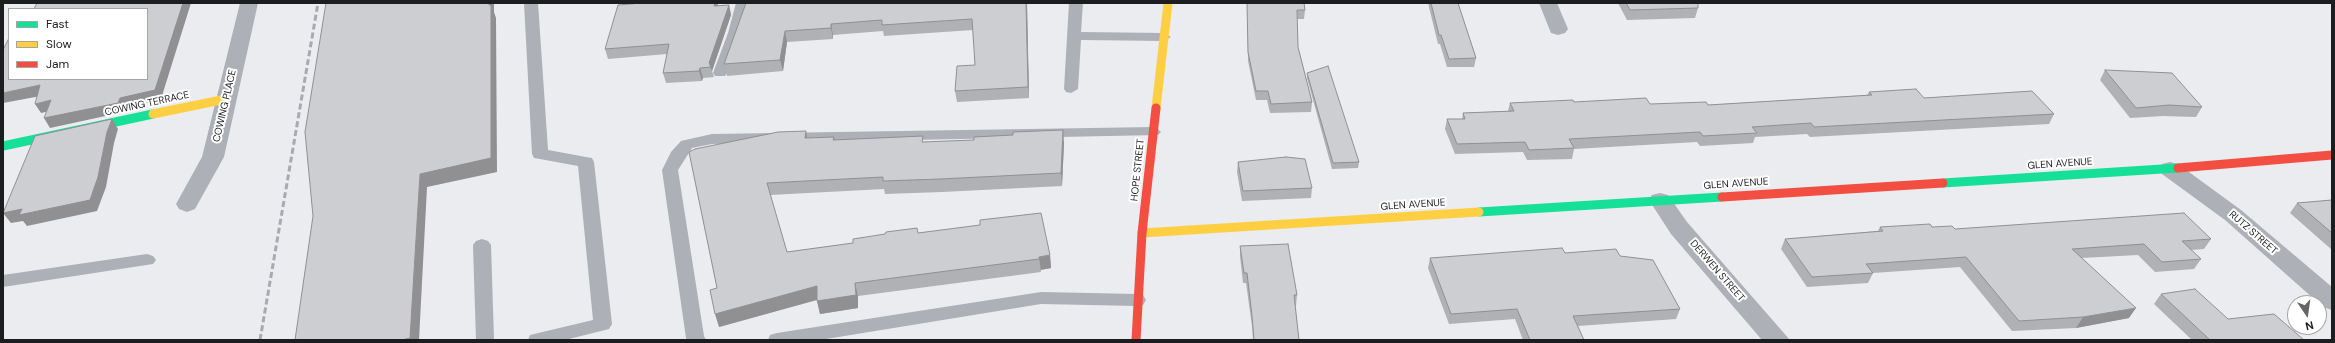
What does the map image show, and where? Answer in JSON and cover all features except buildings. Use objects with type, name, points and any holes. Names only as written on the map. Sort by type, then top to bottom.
[{"type":"street","name":"COWING PLACE","points":[[187,204],[213,157],[249,3]]},
{"type":"street","name":"HOPE STREET","points":[[1136,340],[1137,300],[1142,233],[1168,3]]},
{"type":"street","points":[[1548,3],[1558,29]]},
{"type":"street","name":"COWING TERRACE","points":[[3,146],[226,99]]},
{"type":"street","name":"GLEN AVENUE","points":[[1142,233],[2170,168],[2332,155]]},
{"type":"street","name":"RUTZ STREET","points":[[2170,168],[2233,215],[2332,301]]},
{"type":"street","name":"DERWEN STREET","points":[[1660,200],[1679,228],[1777,340]]},
{"type":"lane","points":[[531,3],[540,154],[586,162],[603,324],[537,340]]},
{"type":"lane","points":[[720,73],[736,33],[742,3]]},
{"type":"lane","points":[[1071,89],[1076,3]]},
{"type":"lane","points":[[1074,36],[1164,37]]},
{"type":"lane","points":[[697,340],[694,338],[670,170],[687,144],[712,139],[1153,132]]},
{"type":"lane","points":[[482,246],[485,340]]},
{"type":"lane","points":[[3,281],[148,260]]},
{"type":"lane","points":[[777,340],[1041,298],[1137,300]]},
{"type":"railway","points":[[260,340],[318,3]]},
{"type":"traffic: fast","points":[[3,146],[153,114]]},
{"type":"traffic: fast","points":[[1943,183],[2178,168]]},
{"type":"traffic: fast","points":[[1479,212],[1722,197]]},
{"type":"traffic: slow","points":[[1156,108],[1168,3]]},
{"type":"traffic: slow","points":[[153,114],[226,99]]},
{"type":"traffic: slow","points":[[1142,233],[1479,212]]},
{"type":"traffic: jam","points":[[1136,340],[1142,233],[1156,108]]},
{"type":"traffic: jam","points":[[2178,168],[2332,155]]},
{"type":"traffic: jam","points":[[1722,197],[1943,183]]}]
